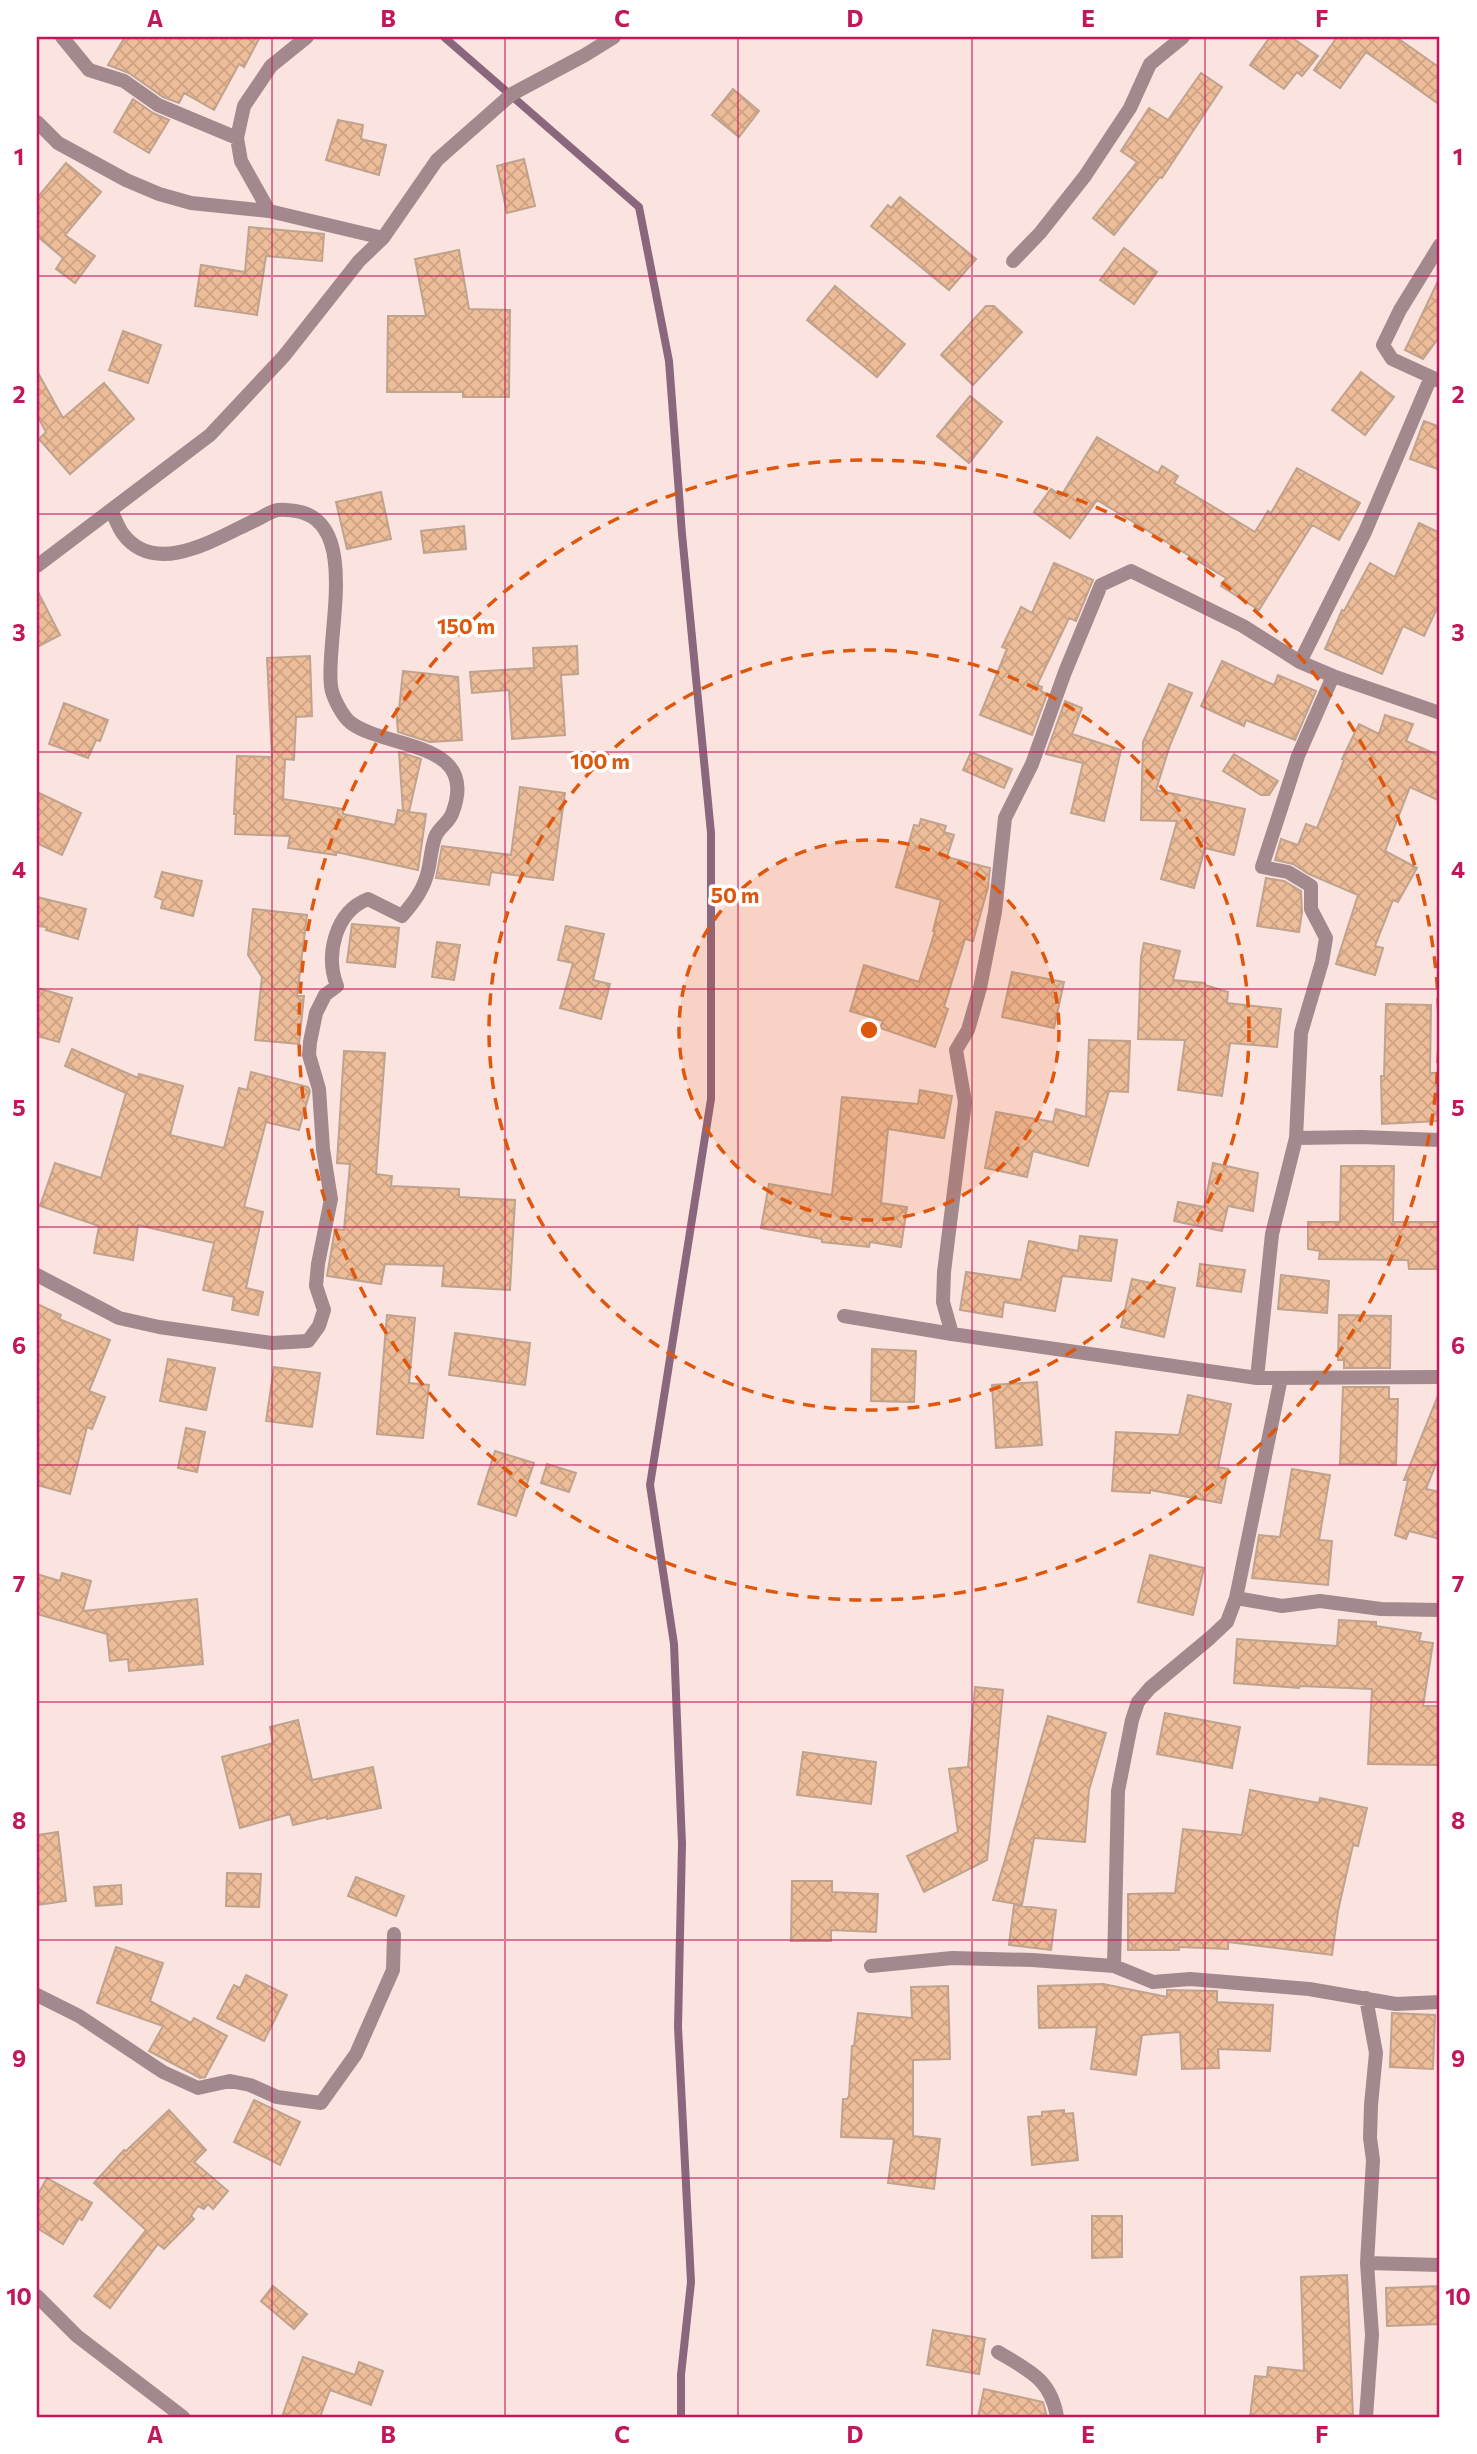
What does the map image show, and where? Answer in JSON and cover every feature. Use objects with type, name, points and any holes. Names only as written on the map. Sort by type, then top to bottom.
[{"type":"street","points":[[62,37],[89,70],[124,81],[158,105],[237,138]]},
{"type":"street","points":[[270,211],[241,161],[237,138],[244,106],[271,66],[307,37]]},
{"type":"street","points":[[37,566],[210,435],[284,356],[359,261],[383,238],[437,160],[512,94],[614,37]]},
{"type":"street","points":[[1013,261],[1040,233],[1085,176],[1130,108],[1150,64],[1183,37]]},
{"type":"street","points":[[37,122],[58,143],[126,180],[159,194],[191,203],[270,211],[383,238]]},
{"type":"street","points":[[1300,662],[1365,532],[1435,379],[1392,359],[1383,345],[1400,310],[1440,245]]},
{"type":"street","points":[[37,1275],[119,1318],[272,1343],[308,1341],[319,1326],[324,1310],[316,1286],[331,1199],[323,1149],[319,1089],[309,1055],[316,1013],[325,995],[337,986],[332,973],[335,932],[355,904],[368,899],[402,916],[418,898],[428,872],[436,834],[452,815],[458,785],[456,773],[439,756],[393,738],[369,733],[349,721],[341,709],[331,687],[335,580],[332,541],[319,520],[303,512],[278,510],[194,550],[172,554],[143,551],[124,534],[111,510]]},
{"type":"street","points":[[951,1334],[943,1302],[944,1272],[965,1102],[957,1050],[968,1030],[980,988],[995,912],[1005,818],[1032,764],[1065,672],[1101,585],[1131,571],[1243,626],[1300,662],[1440,713]]},
{"type":"street","points":[[1256,1378],[1272,1234],[1296,1139],[1301,1033],[1319,975],[1326,937],[1311,909],[1311,886],[1288,873],[1262,867],[1297,756],[1333,676]]},
{"type":"street","points":[[1296,1139],[1361,1137],[1440,1140]]},
{"type":"street","points":[[844,1316],[1256,1378],[1440,1377]]},
{"type":"street","points":[[1114,1966],[1118,1791],[1132,1720],[1139,1702],[1150,1688],[1227,1622],[1236,1598],[1281,1378]]},
{"type":"street","points":[[1236,1598],[1282,1606],[1320,1601],[1381,1609],[1440,1610]]},
{"type":"street","points":[[37,1996],[79,2016],[163,2072],[198,2088],[230,2081],[250,2085],[277,2097],[321,2103],[356,2053],[393,1969],[394,1934]]},
{"type":"street","points":[[871,1966],[952,1958],[1032,1960],[1114,1966],[1153,1982],[1190,1979],[1309,1989],[1396,2004],[1440,2002]]},
{"type":"street","points":[[1366,1998],[1376,2053],[1371,2105],[1370,2138],[1373,2160],[1367,2263],[1372,2335],[1366,2417]]},
{"type":"street","points":[[1367,2263],[1440,2265]]},
{"type":"street","points":[[37,2296],[77,2336],[183,2417]]},
{"type":"street","points":[[998,2352],[1034,2374],[1054,2398],[1057,2417]]},
{"type":"building","points":[[125,37],[260,37],[244,67],[239,64],[214,110],[184,93],[179,103],[163,97],[129,73],[108,65]]},
{"type":"building","points":[[1270,37],[1291,37],[1318,56],[1302,76],[1297,72],[1284,89],[1250,65]]},
{"type":"building","points":[[1337,37],[1396,37],[1440,68],[1440,105],[1366,52],[1340,88],[1314,70]]},
{"type":"building","points":[[1201,73],[1222,87],[1162,178],[1160,177],[1114,235],[1093,218],[1137,162],[1121,151],[1149,108],[1168,120]]},
{"type":"building","points":[[733,89],[759,111],[739,137],[712,115]]},
{"type":"building","points":[[133,99],[169,120],[149,153],[114,132]]},
{"type":"building","points":[[338,120],[363,125],[361,139],[386,145],[379,175],[326,160]]},
{"type":"building","points":[[524,159],[535,206],[507,213],[497,166]]},
{"type":"building","points":[[66,163],[101,192],[65,235],[95,256],[75,283],[56,269],[63,258],[37,236],[37,198]]},
{"type":"building","points":[[900,197],[976,259],[949,290],[871,226],[888,205],[891,208]]},
{"type":"building","points":[[249,227],[324,234],[322,261],[266,256],[257,315],[195,306],[201,265],[245,272]]},
{"type":"building","points":[[1124,248],[1157,272],[1134,304],[1100,280]]},
{"type":"building","points":[[459,250],[469,309],[510,310],[509,397],[463,397],[463,392],[387,392],[388,316],[426,316],[415,259]]},
{"type":"building","points":[[1440,277],[1440,336],[1423,359],[1405,350]]},
{"type":"building","points":[[835,286],[905,344],[877,377],[807,320]]},
{"type":"building","points":[[986,306],[994,306],[1022,332],[973,385],[941,355]]},
{"type":"building","points":[[123,331],[161,345],[148,383],[109,370]]},
{"type":"building","points":[[37,371],[63,418],[104,383],[134,419],[70,474],[39,439],[46,432],[37,415]]},
{"type":"building","points":[[1361,372],[1394,397],[1365,435],[1332,410]]},
{"type":"building","points":[[970,396],[1002,422],[969,463],[937,436]]},
{"type":"building","points":[[1424,421],[1440,427],[1440,470],[1410,459]]},
{"type":"building","points":[[1097,437],[1158,473],[1162,466],[1178,476],[1174,483],[1255,532],[1268,511],[1271,513],[1297,468],[1360,503],[1339,540],[1312,525],[1259,610],[1221,586],[1226,578],[1097,500],[1070,538],[1034,512],[1051,489],[1061,496]]},
{"type":"building","points":[[381,492],[391,539],[347,549],[336,502]]},
{"type":"building","points":[[1419,523],[1440,533],[1440,602],[1424,636],[1403,626],[1382,674],[1325,649],[1342,610],[1344,611],[1370,563],[1395,577]]},
{"type":"building","points":[[464,526],[466,549],[424,553],[421,531]]},
{"type":"building","points":[[1054,563],[1093,580],[1076,621],[1069,618],[1037,685],[1047,694],[1032,735],[980,715],[1007,649],[1002,647],[1021,607],[1032,613]]},
{"type":"building","points":[[37,590],[60,635],[37,647]]},
{"type":"building","points":[[577,646],[578,674],[561,675],[565,735],[512,739],[509,690],[472,693],[470,672],[534,668],[533,648]]},
{"type":"building","points":[[310,656],[312,716],[296,717],[294,760],[285,759],[283,799],[343,809],[343,814],[395,825],[398,810],[403,811],[399,752],[421,759],[409,812],[426,814],[418,870],[336,852],[336,855],[288,848],[290,836],[235,834],[237,756],[272,757],[267,658]]},
{"type":"building","points":[[1222,661],[1274,685],[1278,675],[1316,691],[1295,740],[1246,720],[1244,726],[1201,706]]},
{"type":"building","points":[[403,671],[458,677],[462,740],[430,742],[398,732],[396,709],[399,709]]},
{"type":"building","points":[[1169,684],[1192,693],[1170,745],[1156,790],[1245,809],[1234,855],[1205,848],[1194,888],[1161,879],[1177,821],[1141,820],[1143,742]]},
{"type":"building","points":[[1065,701],[1082,708],[1072,734],[1121,750],[1104,821],[1071,813],[1083,763],[1046,754]]},
{"type":"building","points":[[64,703],[108,720],[100,741],[96,740],[88,758],[49,744]]},
{"type":"building","points":[[1385,715],[1413,724],[1406,741],[1440,756],[1440,801],[1410,787],[1385,851],[1417,868],[1398,902],[1393,900],[1375,946],[1383,948],[1375,975],[1336,964],[1358,895],[1309,874],[1293,864],[1275,860],[1281,839],[1298,845],[1306,824],[1317,828],[1344,760],[1342,759],[1359,724],[1379,734]]},
{"type":"building","points":[[971,752],[1012,769],[1004,788],[963,770]]},
{"type":"building","points":[[1234,754],[1278,781],[1269,795],[1261,795],[1223,771]]},
{"type":"building","points":[[520,787],[565,793],[553,880],[491,872],[489,885],[436,878],[442,846],[511,855]]},
{"type":"building","points":[[37,792],[81,813],[62,855],[37,843]]},
{"type":"building","points":[[921,819],[946,826],[944,832],[954,835],[947,857],[990,868],[988,887],[973,941],[965,939],[944,1007],[948,1009],[935,1047],[880,1028],[883,1021],[850,1011],[864,965],[919,982],[935,931],[941,900],[896,887],[914,825],[919,826]]},
{"type":"building","points":[[162,872],[202,881],[193,916],[161,908],[163,900],[155,897]]},
{"type":"building","points":[[1266,878],[1284,881],[1301,891],[1299,932],[1257,926]]},
{"type":"building","points":[[37,897],[86,909],[78,939],[37,926]]},
{"type":"building","points":[[253,909],[307,915],[297,996],[304,996],[299,1044],[255,1040],[262,977],[248,955]]},
{"type":"building","points":[[352,924],[399,928],[395,967],[347,962]]},
{"type":"building","points":[[566,926],[604,934],[593,980],[610,984],[601,1019],[560,1008],[573,963],[558,960]]},
{"type":"building","points":[[437,942],[460,945],[454,980],[432,977]]},
{"type":"building","points":[[1144,943],[1180,951],[1173,980],[1205,983],[1228,992],[1227,1003],[1281,1009],[1277,1047],[1230,1043],[1222,1096],[1178,1090],[1185,1040],[1138,1039],[1141,957]]},
{"type":"building","points":[[1012,972],[1064,982],[1054,1028],[1002,1017]]},
{"type":"building","points":[[37,988],[72,998],[59,1042],[37,1036]]},
{"type":"building","points":[[1386,1004],[1431,1005],[1430,1073],[1436,1073],[1438,1121],[1382,1124],[1381,1076],[1384,1076]]},
{"type":"building","points":[[1089,1040],[1130,1041],[1128,1092],[1109,1091],[1088,1166],[1033,1151],[1027,1177],[985,1168],[996,1112],[1053,1122],[1056,1109],[1086,1117]]},
{"type":"building","points":[[72,1049],[138,1078],[139,1074],[183,1086],[170,1135],[224,1148],[239,1088],[247,1090],[251,1072],[308,1087],[310,1091],[299,1130],[266,1122],[244,1207],[263,1212],[246,1288],[263,1292],[258,1315],[232,1310],[234,1297],[203,1290],[214,1243],[138,1225],[133,1260],[94,1253],[99,1226],[40,1206],[55,1163],[101,1178],[126,1093],[65,1066]]},
{"type":"building","points":[[344,1051],[385,1053],[376,1174],[392,1176],[391,1186],[459,1189],[459,1197],[515,1200],[510,1290],[442,1286],[444,1266],[385,1264],[381,1284],[327,1276],[335,1229],[344,1230],[350,1164],[337,1163]]},
{"type":"building","points":[[920,1090],[952,1096],[944,1138],[888,1129],[881,1203],[907,1207],[901,1247],[870,1242],[869,1247],[822,1242],[822,1239],[761,1228],[769,1184],[832,1195],[842,1097],[918,1104]]},
{"type":"building","points":[[1213,1163],[1258,1173],[1253,1211],[1228,1206],[1222,1231],[1174,1221],[1178,1202],[1204,1207]]},
{"type":"building","points":[[1341,1166],[1394,1166],[1393,1222],[1440,1222],[1440,1269],[1409,1269],[1408,1260],[1319,1259],[1320,1251],[1308,1249],[1308,1222],[1340,1222]]},
{"type":"building","points":[[1080,1236],[1117,1240],[1111,1281],[1062,1276],[1055,1311],[1004,1302],[1002,1317],[960,1310],[966,1272],[1021,1280],[1029,1241],[1078,1251]]},
{"type":"building","points":[[1200,1264],[1245,1270],[1241,1292],[1197,1286]]},
{"type":"building","points":[[1281,1275],[1329,1281],[1327,1313],[1278,1309]]},
{"type":"building","points":[[1132,1279],[1175,1288],[1164,1337],[1121,1327]]},
{"type":"building","points":[[37,1304],[61,1315],[59,1319],[110,1340],[89,1391],[105,1397],[92,1429],[87,1427],[70,1494],[37,1485]]},
{"type":"building","points":[[387,1315],[415,1318],[409,1383],[429,1385],[423,1438],[377,1434]]},
{"type":"building","points":[[1339,1315],[1391,1316],[1390,1368],[1344,1368],[1344,1360],[1338,1360]]},
{"type":"building","points":[[455,1333],[530,1343],[525,1385],[449,1375]]},
{"type":"building","points":[[872,1349],[916,1351],[914,1402],[871,1401]]},
{"type":"building","points":[[168,1359],[215,1368],[206,1410],[160,1401]]},
{"type":"building","points":[[274,1367],[320,1373],[312,1427],[266,1421]]},
{"type":"building","points":[[1037,1382],[1042,1445],[996,1448],[992,1385]]},
{"type":"building","points":[[1343,1387],[1389,1387],[1389,1399],[1398,1399],[1396,1465],[1340,1464]]},
{"type":"building","points":[[1439,1393],[1440,1454],[1426,1489],[1440,1492],[1440,1539],[1409,1531],[1406,1539],[1395,1535],[1408,1480],[1404,1480]]},
{"type":"building","points":[[1188,1395],[1231,1404],[1218,1467],[1228,1469],[1221,1503],[1150,1490],[1150,1493],[1112,1491],[1116,1432],[1179,1435]]},
{"type":"building","points":[[186,1428],[205,1432],[197,1472],[178,1468]]},
{"type":"building","points":[[495,1451],[534,1463],[516,1516],[478,1504]]},
{"type":"building","points":[[547,1464],[576,1473],[569,1492],[541,1483]]},
{"type":"building","points":[[1292,1469],[1330,1475],[1319,1540],[1332,1541],[1328,1585],[1252,1578],[1259,1535],[1280,1537]]},
{"type":"building","points":[[1150,1555],[1204,1568],[1193,1615],[1138,1602]]},
{"type":"building","points":[[62,1573],[91,1581],[83,1611],[197,1599],[203,1664],[129,1671],[128,1659],[110,1661],[107,1634],[37,1614],[37,1574],[60,1581]]},
{"type":"building","points":[[1339,1620],[1376,1622],[1376,1626],[1421,1633],[1419,1641],[1433,1643],[1423,1706],[1440,1706],[1440,1765],[1368,1764],[1372,1689],[1299,1688],[1234,1683],[1237,1639],[1337,1646]]},
{"type":"building","points":[[975,1687],[1003,1690],[987,1860],[924,1892],[907,1856],[958,1832],[949,1769],[968,1767]]},
{"type":"building","points":[[1165,1713],[1240,1727],[1232,1768],[1157,1754]]},
{"type":"building","points":[[1048,1716],[1106,1733],[1089,1790],[1085,1842],[1034,1838],[1022,1905],[993,1900]]},
{"type":"building","points":[[298,1720],[312,1780],[373,1767],[381,1808],[293,1825],[290,1814],[240,1828],[222,1757],[273,1743],[270,1727]]},
{"type":"building","points":[[803,1752],[876,1762],[871,1804],[797,1795]]},
{"type":"building","points":[[1250,1790],[1319,1803],[1320,1798],[1367,1808],[1358,1846],[1353,1845],[1338,1911],[1332,1955],[1228,1942],[1228,1949],[1179,1947],[1179,1950],[1128,1950],[1128,1894],[1175,1893],[1183,1829],[1242,1835]]},
{"type":"building","points":[[58,1832],[66,1901],[37,1905],[37,1835]]},
{"type":"building","points":[[227,1873],[261,1874],[259,1907],[226,1906]]},
{"type":"building","points":[[356,1877],[404,1896],[396,1916],[348,1896]]},
{"type":"building","points":[[792,1881],[832,1881],[832,1892],[878,1894],[876,1932],[831,1930],[831,1941],[791,1941]]},
{"type":"building","points":[[121,1885],[122,1904],[96,1906],[94,1887]]},
{"type":"building","points":[[1014,1905],[1056,1910],[1051,1950],[1009,1945]]},
{"type":"building","points":[[116,1947],[163,1963],[150,2001],[191,2023],[194,2018],[227,2036],[205,2077],[200,2078],[149,2051],[163,2026],[97,2003]]},
{"type":"building","points":[[246,1975],[287,1995],[264,2041],[217,2018],[234,1985],[240,1988]]},
{"type":"building","points":[[1103,1984],[1167,1997],[1167,1990],[1217,1991],[1217,2002],[1273,2005],[1270,2051],[1218,2049],[1219,2068],[1182,2069],[1180,2032],[1142,2035],[1136,2075],[1091,2069],[1097,2027],[1039,2028],[1038,1986]]},
{"type":"building","points":[[948,1986],[950,2059],[913,2060],[913,2136],[940,2139],[934,2189],[888,2183],[894,2139],[841,2137],[843,2099],[849,2096],[852,2046],[858,2013],[912,2018],[911,1987]]},
{"type":"building","points":[[1392,2013],[1435,2015],[1433,2069],[1390,2067]]},
{"type":"building","points":[[254,2100],[300,2122],[280,2165],[234,2142]]},
{"type":"building","points":[[169,2110],[206,2150],[194,2162],[228,2191],[213,2209],[208,2204],[204,2209],[198,2206],[191,2216],[194,2219],[164,2249],[158,2244],[110,2308],[94,2296],[146,2230],[94,2183],[124,2150]]},
{"type":"building","points":[[1064,2110],[1064,2114],[1073,2113],[1078,2160],[1032,2165],[1028,2117],[1042,2116],[1042,2112]]},
{"type":"building","points":[[47,2178],[92,2203],[63,2244],[37,2228],[37,2196]]},
{"type":"building","points":[[1092,2216],[1122,2216],[1122,2257],[1092,2258]]},
{"type":"building","points":[[1347,2275],[1353,2417],[1250,2417],[1255,2376],[1267,2377],[1268,2367],[1304,2371],[1301,2277]]},
{"type":"building","points":[[273,2286],[307,2314],[294,2329],[261,2301]]},
{"type":"building","points":[[1440,2286],[1440,2324],[1387,2326],[1386,2288]]},
{"type":"building","points":[[933,2330],[985,2339],[979,2374],[927,2365]]},
{"type":"building","points":[[303,2357],[355,2375],[359,2362],[383,2371],[371,2405],[330,2390],[320,2417],[282,2417]]},
{"type":"building","points":[[984,2389],[1043,2402],[1047,2417],[978,2417]]},
{"type":"waterway","points":[[444,37],[639,207],[669,361],[682,534],[711,833],[711,1099],[650,1485],[674,1644],[682,1844],[678,2027],[691,2282],[681,2375],[681,2417]]}]
